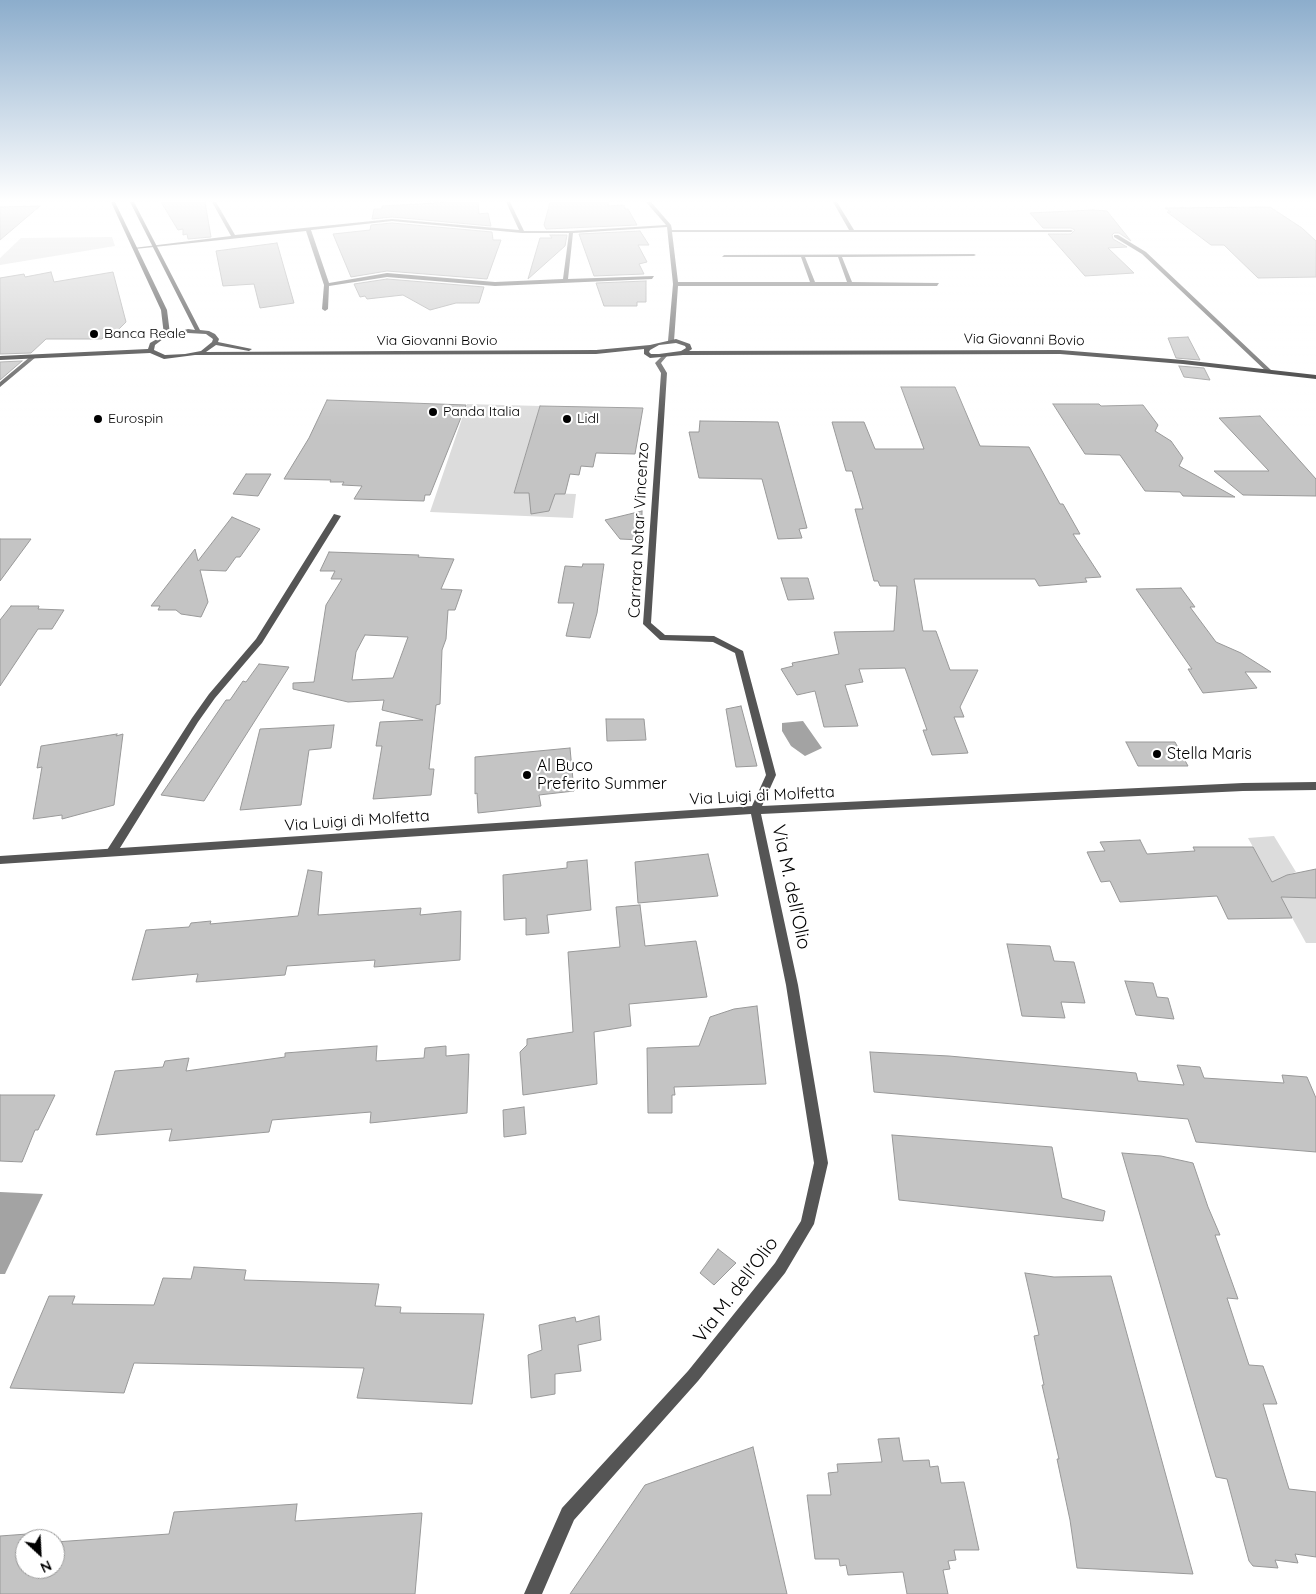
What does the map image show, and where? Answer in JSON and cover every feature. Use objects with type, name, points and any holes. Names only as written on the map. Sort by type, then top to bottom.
[{"type":"main road","points":[[148,276],[164,310],[167,335]]},
{"type":"main road","points":[[171,276],[198,331]]},
{"type":"main road","name":"Via Giovanni Bovio","points":[[108,354],[152,344],[167,335],[198,331],[213,335],[216,339],[215,343]]},
{"type":"main road","points":[[596,352],[650,348],[671,341],[730,352]]},
{"type":"main road","name":"Via Giovanni Bovio","points":[[196,354],[208,349],[215,343],[278,353]]},
{"type":"main road","points":[[151,351],[152,344]]},
{"type":"main road","points":[[683,352],[689,349],[688,344]]},
{"type":"main road","points":[[647,355],[646,351],[650,348]]},
{"type":"main road","name":"Via Giovanni Bovio","points":[[0,358],[151,351],[164,357],[196,354],[278,353],[596,352]]},
{"type":"main road","points":[[596,352],[664,356],[683,352],[730,352]]},
{"type":"main road","name":"Via Giovanni Bovio","points":[[730,352],[1060,352],[1183,362],[1316,377]]},
{"type":"street","points":[[324,276],[327,285],[325,309]]},
{"type":"street","points":[[327,285],[379,276]]},
{"type":"street","points":[[404,276],[495,284],[652,277]]},
{"type":"street","points":[[565,282],[566,276]]},
{"type":"street","points":[[671,341],[675,276]]},
{"type":"street","points":[[810,276],[813,284]]},
{"type":"street","points":[[847,276],[850,284]]},
{"type":"street","points":[[1170,276],[1270,372]]},
{"type":"street","points":[[676,284],[937,284]]},
{"type":"street","name":"Carrara Notar Vincenzo","points":[[664,356],[658,363],[664,373],[647,624],[663,638],[714,639],[739,651],[771,775],[756,810]]},
{"type":"street","points":[[0,386],[33,357]]},
{"type":"street","points":[[111,853],[195,720],[212,696],[258,641],[338,516]]},
{"type":"street","name":"Via Luigi di Molfetta","points":[[0,860],[756,810],[1243,787],[1316,786]]},
{"type":"street","name":"Via M. dell'Olio","points":[[533,1594],[568,1514],[693,1376],[780,1268],[807,1224],[821,1163],[792,985],[756,810]]},
{"type":"shaded area","points":[[467,404],[540,406],[514,492],[576,494],[573,518],[430,512]]},
{"type":"shaded area","points":[[803,721],[822,748],[805,756],[791,746],[782,731],[782,723]]},
{"type":"shaded area","points":[[1274,836],[1296,872],[1287,875],[1283,879],[1316,896],[1316,943],[1306,943],[1248,838]]},
{"type":"shaded area","points":[[0,1192],[43,1194],[5,1274],[0,1274]]},
{"type":"building","points":[[52,276],[54,282],[87,276],[114,276],[126,322],[117,331],[107,332],[102,339],[46,339],[31,353],[0,354],[0,278]]},
{"type":"building","points":[[221,276],[286,276],[294,303],[260,308],[254,284],[223,286]]},
{"type":"building","points":[[454,276],[488,276],[487,279]]},
{"type":"building","points":[[1256,276],[1316,276],[1316,277],[1258,278]]},
{"type":"building","points":[[387,279],[484,287],[479,303],[456,303],[430,310],[403,295],[367,299],[365,296],[360,297],[354,284]]},
{"type":"building","points":[[646,281],[646,302],[637,302],[637,306],[604,306],[596,283]]},
{"type":"building","points":[[1188,337],[1200,360],[1176,358],[1168,338]]},
{"type":"building","points":[[22,361],[15,367],[0,380],[0,362]]},
{"type":"building","points":[[1179,366],[1204,368],[1210,380],[1184,377]]},
{"type":"building","points":[[901,387],[955,387],[980,446],[1029,447],[1060,504],[1063,504],[1080,534],[1073,534],[1101,577],[1085,578],[1087,582],[1039,586],[1035,579],[914,579],[923,631],[936,631],[950,670],[978,670],[960,707],[964,717],[954,717],[968,753],[932,755],[923,730],[927,730],[905,668],[859,669],[863,682],[845,685],[858,726],[824,727],[815,691],[797,695],[781,669],[793,666],[792,663],[839,654],[834,632],[894,631],[897,586],[880,586],[878,581],[874,581],[855,509],[863,509],[852,471],[846,471],[832,422],[864,422],[875,449],[924,449]]},
{"type":"building","points":[[327,400],[466,405],[430,495],[425,495],[424,501],[354,499],[362,486],[342,485],[344,482],[330,482],[331,480],[284,479],[309,438]]},
{"type":"building","points":[[1053,404],[1143,405],[1158,425],[1155,431],[1171,441],[1183,458],[1179,466],[1235,497],[1183,496],[1180,492],[1145,491],[1120,455],[1085,454]]},
{"type":"building","points":[[540,406],[643,408],[635,454],[596,453],[593,467],[581,466],[579,475],[570,474],[565,494],[555,494],[549,511],[531,514],[529,493],[514,493]]},
{"type":"building","points":[[1260,416],[1316,479],[1316,496],[1243,495],[1214,471],[1269,471],[1219,418]]},
{"type":"building","points":[[700,421],[778,422],[807,528],[799,529],[802,538],[778,539],[762,479],[699,478],[689,432],[699,432]]},
{"type":"building","points":[[246,474],[271,474],[258,496],[233,494]]},
{"type":"building","points":[[642,511],[642,540],[620,539],[605,520]]},
{"type":"building","points":[[232,517],[260,529],[240,557],[236,557],[226,571],[200,570],[208,602],[201,617],[181,614],[176,610],[158,610],[160,606],[151,606],[195,549],[198,561]]},
{"type":"building","points":[[0,539],[31,539],[0,581]]},
{"type":"building","points":[[329,552],[419,555],[418,557],[454,559],[441,589],[462,590],[455,610],[448,610],[446,639],[442,650],[440,704],[436,705],[429,769],[434,769],[431,795],[373,799],[382,746],[376,746],[380,722],[423,720],[382,710],[384,700],[348,702],[293,689],[293,683],[314,682],[326,605],[342,579],[331,579],[335,571],[320,571]],"holes":[[[365,635],[408,637],[393,678],[352,680],[356,652]]]},
{"type":"building","points":[[583,564],[604,564],[597,613],[590,638],[566,636],[574,603],[558,603],[565,566],[582,567]]},
{"type":"building","points":[[781,578],[808,578],[814,599],[788,600]]},
{"type":"building","points":[[1181,588],[1195,607],[1190,607],[1216,642],[1241,653],[1271,672],[1245,672],[1257,688],[1203,693],[1188,669],[1192,669],[1136,589]]},
{"type":"building","points":[[11,606],[39,606],[38,609],[64,610],[52,629],[38,629],[0,686],[0,620]]},
{"type":"building","points":[[259,664],[289,667],[204,801],[161,795],[226,700],[230,700],[243,681],[246,682]]},
{"type":"building","points":[[741,706],[757,766],[736,767],[726,709]]},
{"type":"building","points":[[606,719],[644,719],[646,740],[607,741]]},
{"type":"building","points":[[334,725],[331,748],[309,750],[301,805],[240,810],[260,729]]},
{"type":"building","points":[[117,734],[116,736],[123,734],[114,805],[62,819],[62,815],[33,819],[42,767],[37,768],[41,746]]},
{"type":"building","name":"Stella Maris","points":[[1126,742],[1175,742],[1188,766],[1138,766]]},
{"type":"building","points":[[570,748],[574,791],[539,795],[541,806],[478,813],[477,793],[475,794],[475,757]]},
{"type":"building","points":[[1140,840],[1147,854],[1195,851],[1193,847],[1253,847],[1272,882],[1287,875],[1316,869],[1316,898],[1281,897],[1292,918],[1228,919],[1217,896],[1120,902],[1110,881],[1101,882],[1087,852],[1105,851],[1100,842]]},
{"type":"building","points":[[708,854],[718,896],[638,903],[635,862]]},
{"type":"building","points":[[587,860],[591,910],[547,915],[549,933],[526,935],[526,918],[504,920],[503,875],[567,868],[567,862]]},
{"type":"building","points":[[308,870],[322,872],[318,915],[421,908],[420,915],[461,911],[460,960],[374,967],[375,960],[287,966],[285,975],[196,982],[198,974],[132,980],[146,930],[189,927],[191,923],[211,921],[210,924],[298,916]]},
{"type":"building","points":[[640,905],[645,946],[696,941],[707,997],[629,1004],[631,1026],[594,1032],[597,1084],[523,1095],[520,1052],[527,1045],[527,1039],[573,1032],[568,952],[620,947],[616,907]]},
{"type":"building","points":[[1007,944],[1050,946],[1054,961],[1074,962],[1085,1003],[1061,1002],[1065,1018],[1022,1016]]},
{"type":"building","points":[[1125,981],[1153,983],[1157,997],[1168,998],[1174,1019],[1136,1015]]},
{"type":"building","points":[[757,1006],[766,1084],[674,1087],[675,1095],[672,1095],[672,1113],[648,1113],[647,1048],[699,1046],[710,1017],[734,1009]]},
{"type":"building","points":[[377,1046],[376,1061],[424,1058],[425,1048],[446,1046],[446,1056],[469,1054],[467,1113],[370,1123],[371,1112],[272,1120],[269,1132],[169,1141],[172,1129],[96,1135],[115,1071],[163,1067],[165,1061],[189,1058],[186,1071],[285,1057],[285,1053]]},
{"type":"building","points":[[870,1052],[949,1056],[1136,1073],[1138,1081],[1184,1085],[1177,1065],[1200,1067],[1204,1078],[1284,1083],[1282,1075],[1307,1077],[1316,1098],[1316,1152],[1196,1142],[1188,1119],[874,1092]]},
{"type":"building","points":[[0,1095],[55,1095],[38,1130],[35,1130],[22,1162],[0,1161]]},
{"type":"building","points":[[524,1107],[526,1134],[504,1137],[503,1110]]},
{"type":"building","points":[[892,1135],[1052,1147],[1062,1198],[1105,1211],[1103,1221],[899,1200]]},
{"type":"building","points":[[1122,1153],[1161,1156],[1193,1163],[1220,1235],[1215,1235],[1238,1299],[1227,1298],[1249,1365],[1263,1366],[1277,1404],[1263,1404],[1289,1489],[1316,1492],[1316,1557],[1295,1554],[1298,1563],[1275,1560],[1278,1568],[1253,1566],[1249,1561],[1227,1479],[1216,1477]]},
{"type":"building","points":[[718,1249],[736,1263],[714,1285],[700,1273]]},
{"type":"building","points":[[194,1267],[246,1270],[244,1280],[379,1284],[375,1306],[401,1307],[400,1313],[484,1314],[472,1404],[357,1398],[364,1368],[134,1363],[124,1393],[10,1388],[49,1296],[75,1296],[72,1304],[154,1305],[163,1278],[191,1279]]},
{"type":"building","points":[[1025,1273],[1054,1277],[1111,1276],[1193,1574],[1077,1568],[1070,1520],[1057,1459],[1059,1459],[1042,1385],[1044,1385],[1034,1336],[1039,1335]]},
{"type":"building","points":[[599,1316],[601,1340],[578,1345],[581,1371],[555,1374],[555,1394],[531,1398],[528,1355],[542,1350],[539,1325],[575,1317],[576,1322]]},
{"type":"building","points":[[899,1438],[903,1461],[929,1460],[930,1467],[938,1466],[941,1483],[964,1482],[979,1550],[954,1550],[956,1560],[948,1561],[950,1569],[943,1570],[948,1594],[907,1594],[903,1572],[848,1575],[846,1565],[840,1566],[839,1559],[815,1559],[807,1495],[831,1495],[828,1473],[838,1472],[837,1464],[882,1462],[878,1439]]},
{"type":"building","points":[[753,1447],[787,1594],[570,1594],[645,1485]]},
{"type":"building","points":[[297,1504],[295,1521],[422,1513],[415,1594],[0,1594],[0,1536],[15,1535],[15,1579],[65,1579],[65,1541],[169,1534],[174,1512]]},
{"type":"place","name":"Banca Reale","points":[[94,334]]},
{"type":"place","name":"Panda Italia","points":[[433,412]]},
{"type":"place","name":"Eurospin","points":[[98,419]]},
{"type":"place","name":"Lidl","points":[[567,419]]},
{"type":"place","name":"Stella Maris","points":[[1157,754]]},
{"type":"place","name":"Al Buco Preferito Summer","points":[[527,775]]}]
